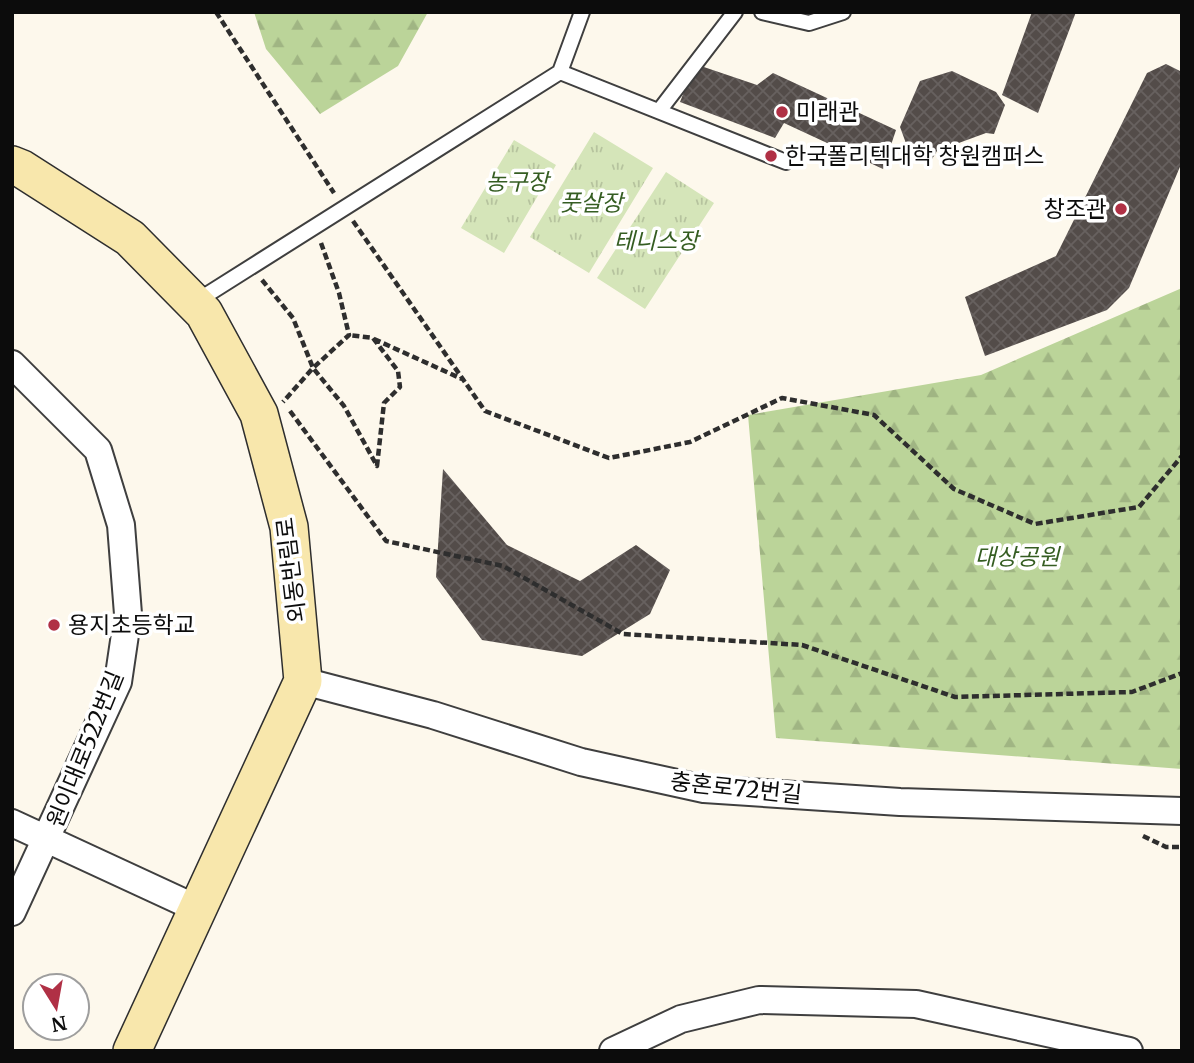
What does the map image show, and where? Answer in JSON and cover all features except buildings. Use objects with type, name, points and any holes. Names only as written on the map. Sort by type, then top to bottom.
[{"type":"main road","name":"외동반림로","points":[[12,165],[130,238],[204,313],[259,414],[289,527],[303,681],[132,1051]]},
{"type":"street","name":"원이대로522번길","points":[[12,365],[98,450],[121,525],[128,614],[117,682],[12,912]]},
{"type":"street","name":"충혼로72번길","points":[[303,681],[433,715],[581,762],[704,789],[900,802],[1182,811]]},
{"type":"street","points":[[12,823],[198,909]]},
{"type":"street","points":[[613,1051],[681,1019],[759,1000],[916,1004],[1129,1051]]},
{"type":"lane","points":[[208,293],[560,72],[582,12]]},
{"type":"lane","points":[[659,111],[735,12]]},
{"type":"lane","points":[[761,12],[808,23],[844,12]]},
{"type":"lane","points":[[560,72],[786,162]]},
{"type":"path","points":[[216,12],[343,207],[485,411],[609,458],[690,442],[782,398],[874,415],[954,489],[1035,524],[1139,508],[1182,456]]},
{"type":"path","points":[[314,226],[339,293],[349,335]]},
{"type":"path","points":[[251,265],[293,318],[313,368],[344,406],[377,466],[384,403],[400,387],[398,371],[373,338]]},
{"type":"path","points":[[463,379],[373,338],[349,335],[313,368],[283,402],[386,541],[503,566],[624,634],[802,645],[955,697],[1132,692],[1182,673]]},
{"type":"green space","points":[[254,12],[428,12],[398,66],[320,114],[266,49]]},
{"type":"green space","name":"풋살장","points":[[594,132],[653,168],[589,273],[530,237]]},
{"type":"green space","name":"농구장","points":[[514,140],[556,165],[504,253],[461,228]]},
{"type":"green space","name":"테니스장","points":[[666,172],[714,203],[645,309],[597,278]]},
{"type":"green space","name":"대상공원","points":[[1182,288],[1182,769],[776,738],[748,415],[981,375]]},
{"type":"place","name":"미래관","points":[[782,112]]},
{"type":"place","name":"한국폴리텍대학 창원캠퍼스","points":[[771,156]]},
{"type":"place","name":"창조관","points":[[1121,209]]},
{"type":"place","name":"용지초등학교","points":[[54,625]]}]
